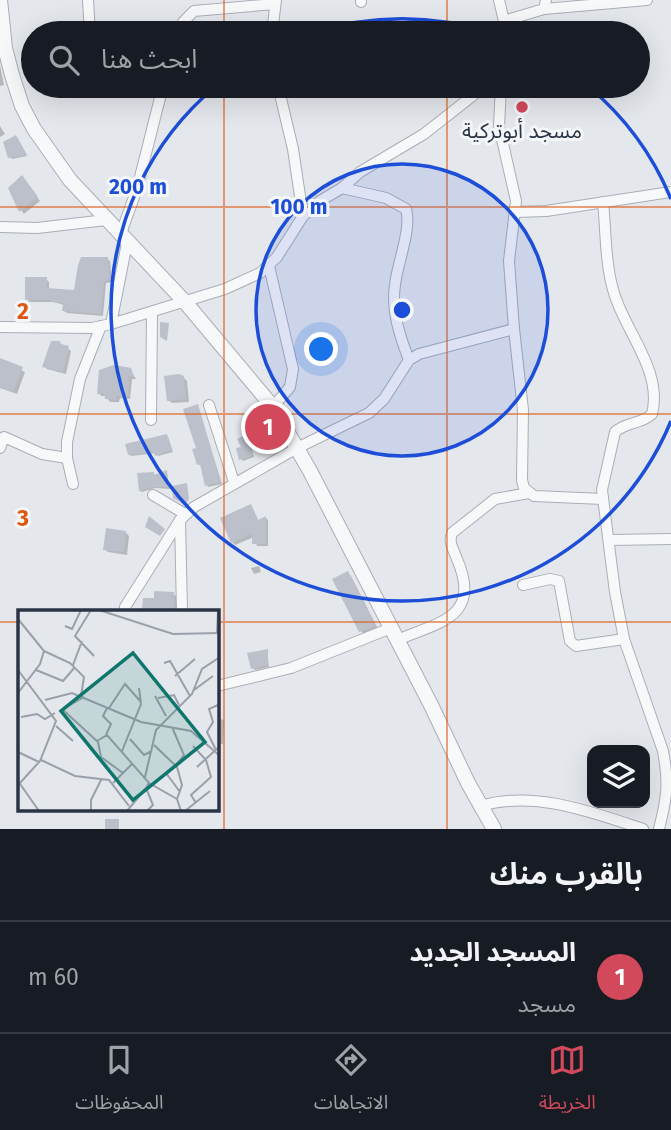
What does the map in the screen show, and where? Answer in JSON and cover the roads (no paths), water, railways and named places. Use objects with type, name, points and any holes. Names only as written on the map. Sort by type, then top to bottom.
[{"type":"street","points":[[0,0],[5,48],[22,106],[34,129],[70,180],[184,302],[273,407],[394,634],[481,806],[488,827]]},
{"type":"street","points":[[88,0],[89,21]]},
{"type":"street","points":[[499,0],[504,21],[545,5],[647,0]]},
{"type":"street","points":[[184,21],[194,11],[276,2],[274,21]]},
{"type":"street","points":[[73,484],[67,458],[67,442],[79,379],[106,325],[123,239],[160,98]]},
{"type":"street","points":[[281,98],[293,149],[303,216]]},
{"type":"street","points":[[0,327],[106,325],[225,289],[270,266],[303,216],[320,201],[342,188],[360,172],[424,134],[470,98]]},
{"type":"street","points":[[500,98],[499,126],[514,184],[515,212],[509,261],[523,410],[524,488],[534,496],[603,499]]},
{"type":"street","points":[[342,188],[386,198],[406,209],[407,225],[394,288],[396,318],[409,360]]},
{"type":"street","points":[[515,212],[546,211],[671,192]]},
{"type":"street","points":[[603,202],[607,254],[614,293],[647,368],[653,392],[653,407],[647,419],[619,428],[615,432],[602,490],[624,639],[663,751],[668,786],[659,829]]},
{"type":"street","points":[[0,227],[37,228],[106,220]]},
{"type":"street","points":[[270,266],[293,369],[290,387],[273,407]]},
{"type":"street","points":[[151,420],[152,312]]},
{"type":"street","points":[[125,607],[183,517],[234,482],[369,413],[378,406],[400,377],[409,360],[419,354],[514,329]]},
{"type":"street","points":[[209,405],[234,482]]},
{"type":"street","points":[[0,448],[4,437],[42,454],[67,458]]},
{"type":"street","points":[[219,685],[291,668],[394,634],[444,621],[457,613],[465,594],[465,583],[450,542],[452,533],[495,499],[529,493]]},
{"type":"street","points":[[153,495],[183,517]]},
{"type":"street","points":[[182,610],[183,517]]},
{"type":"street","points":[[609,540],[671,539]]},
{"type":"street","points":[[523,585],[550,579],[558,581],[570,641],[576,646],[624,639]]},
{"type":"street","points":[[481,806],[510,799],[528,799],[565,806],[643,829]]},
{"type":"place","name":"مسجد أبوتركية","points":[[522,107]]},
{"type":"place","name":"المسجد الجديد","points":[[268,427]]}]
